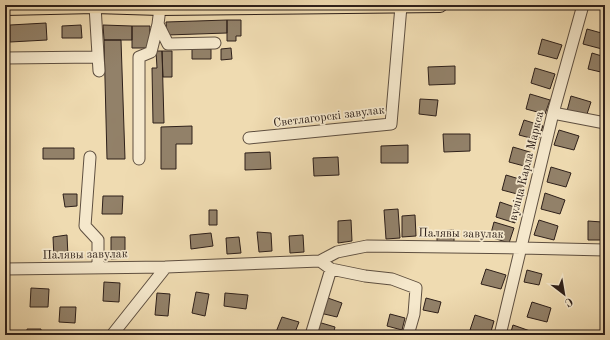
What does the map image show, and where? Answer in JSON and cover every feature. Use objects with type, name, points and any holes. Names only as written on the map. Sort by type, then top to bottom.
[{"type":"main road","points":[[5,8],[95,6],[160,8],[440,5]]},
{"type":"street","name":"вуліца Карла Маркса","points":[[500,335],[553,112],[583,5]]},
{"type":"street","points":[[95,6],[99,71]]},
{"type":"street","name":"Светлагорскі завулак","points":[[249,138],[391,124],[401,6]]},
{"type":"street","points":[[139,159],[139,57],[151,52],[158,24],[160,8]]},
{"type":"street","points":[[158,24],[168,44],[215,43]]},
{"type":"street","points":[[5,58],[98,57]]},
{"type":"street","points":[[553,112],[605,123]]},
{"type":"street","points":[[90,157],[85,226],[98,240],[98,268]]},
{"type":"street","name":"Палявы завулак","points":[[5,269],[166,267],[320,261],[337,252],[367,246],[605,250]]},
{"type":"street","points":[[320,261],[331,269],[366,276],[392,279],[416,288],[414,314],[408,335]]},
{"type":"street","points":[[112,335],[166,267]]},
{"type":"street","points":[[311,335],[331,269]]},
{"type":"building","points":[[227,20],[241,20],[241,36],[236,36],[236,41],[227,41]]},
{"type":"building","points":[[227,20],[227,33],[167,35],[166,22]]},
{"type":"building","points":[[46,23],[47,40],[10,42],[10,25]]},
{"type":"building","points":[[81,25],[82,38],[62,38],[62,26]]},
{"type":"building","points":[[103,25],[132,26],[132,40],[104,40]]},
{"type":"building","points":[[132,26],[150,26],[149,48],[132,48]]},
{"type":"building","points":[[587,29],[605,34],[605,42],[602,49],[583,44]]},
{"type":"building","points":[[542,39],[562,45],[557,59],[538,54]]},
{"type":"building","points":[[104,40],[121,40],[125,159],[107,159]]},
{"type":"building","points":[[192,48],[211,49],[211,59],[192,59]]},
{"type":"building","points":[[231,48],[232,59],[221,60],[221,49]]},
{"type":"building","points":[[156,51],[162,51],[164,123],[153,123],[152,68],[157,68]]},
{"type":"building","points":[[162,51],[172,51],[172,77],[163,77]]},
{"type":"building","points":[[592,53],[605,57],[605,73],[588,69]]},
{"type":"building","points":[[455,66],[455,84],[429,85],[428,67]]},
{"type":"building","points":[[535,68],[555,74],[550,89],[531,83]]},
{"type":"building","points":[[530,94],[550,100],[545,114],[526,109]]},
{"type":"building","points":[[571,96],[591,102],[586,117],[567,111]]},
{"type":"building","points":[[420,99],[438,100],[436,116],[419,114]]},
{"type":"building","points":[[524,120],[543,126],[538,140],[519,135]]},
{"type":"building","points":[[192,126],[192,144],[176,144],[176,169],[161,169],[161,127]]},
{"type":"building","points":[[559,130],[579,136],[574,150],[554,145]]},
{"type":"building","points":[[443,134],[470,134],[470,151],[444,152]]},
{"type":"building","points":[[408,145],[408,163],[381,163],[381,146]]},
{"type":"building","points":[[513,147],[533,153],[528,167],[509,162]]},
{"type":"building","points":[[43,148],[74,148],[74,159],[43,159]]},
{"type":"building","points":[[270,152],[271,169],[245,170],[245,153]]},
{"type":"building","points":[[338,157],[339,175],[314,176],[313,158]]},
{"type":"building","points":[[551,167],[571,173],[566,187],[547,182]]},
{"type":"building","points":[[506,175],[526,181],[521,195],[502,190]]},
{"type":"building","points":[[545,193],[565,200],[560,214],[541,209]]},
{"type":"building","points":[[63,194],[77,194],[77,206],[65,207]]},
{"type":"building","points":[[103,196],[123,196],[122,214],[102,214]]},
{"type":"building","points":[[500,202],[520,209],[515,223],[496,217]]},
{"type":"building","points":[[398,209],[400,238],[386,239],[384,210]]},
{"type":"building","points":[[209,210],[217,210],[217,225],[209,225]]},
{"type":"building","points":[[415,215],[416,236],[402,237],[402,216]]},
{"type":"building","points":[[351,220],[352,241],[338,243],[338,221]]},
{"type":"building","points":[[539,220],[558,226],[554,240],[534,235]]},
{"type":"building","points":[[588,221],[602,222],[602,240],[588,240]]},
{"type":"building","points":[[494,222],[514,228],[509,243],[490,237]]},
{"type":"building","points":[[454,230],[454,244],[437,244],[437,231]]},
{"type":"building","points":[[257,232],[271,233],[272,251],[259,252]]},
{"type":"building","points":[[211,233],[213,246],[191,249],[190,235]]},
{"type":"building","points":[[67,235],[68,257],[54,258],[53,237]]},
{"type":"building","points":[[303,235],[304,252],[290,253],[289,236]]},
{"type":"building","points":[[111,237],[125,237],[125,258],[111,259]]},
{"type":"building","points":[[239,237],[241,253],[227,254],[226,238]]},
{"type":"building","points":[[486,269],[506,275],[501,289],[481,284]]},
{"type":"building","points":[[527,270],[542,274],[539,285],[524,282]]},
{"type":"building","points":[[104,282],[120,283],[119,302],[103,301]]},
{"type":"building","points":[[31,288],[49,289],[48,307],[30,307]]},
{"type":"building","points":[[196,292],[209,294],[205,316],[192,313]]},
{"type":"building","points":[[157,293],[170,294],[168,316],[155,315]]},
{"type":"building","points":[[225,293],[248,295],[246,309],[224,306]]},
{"type":"building","points":[[325,297],[342,303],[337,317],[320,313]]},
{"type":"building","points":[[426,298],[441,302],[438,313],[423,310]]},
{"type":"building","points":[[532,302],[551,308],[547,322],[527,317]]},
{"type":"building","points":[[60,307],[76,307],[75,323],[59,322]]},
{"type":"building","points":[[390,314],[405,318],[402,330],[387,326]]},
{"type":"building","points":[[475,315],[494,321],[490,335],[470,330]]},
{"type":"building","points":[[282,317],[299,322],[294,335],[276,332]]},
{"type":"building","points":[[318,322],[335,327],[333,335],[314,335]]},
{"type":"building","points":[[513,325],[533,332],[532,335],[510,335]]},
{"type":"building","points":[[27,329],[41,329],[41,335],[27,335]]}]
